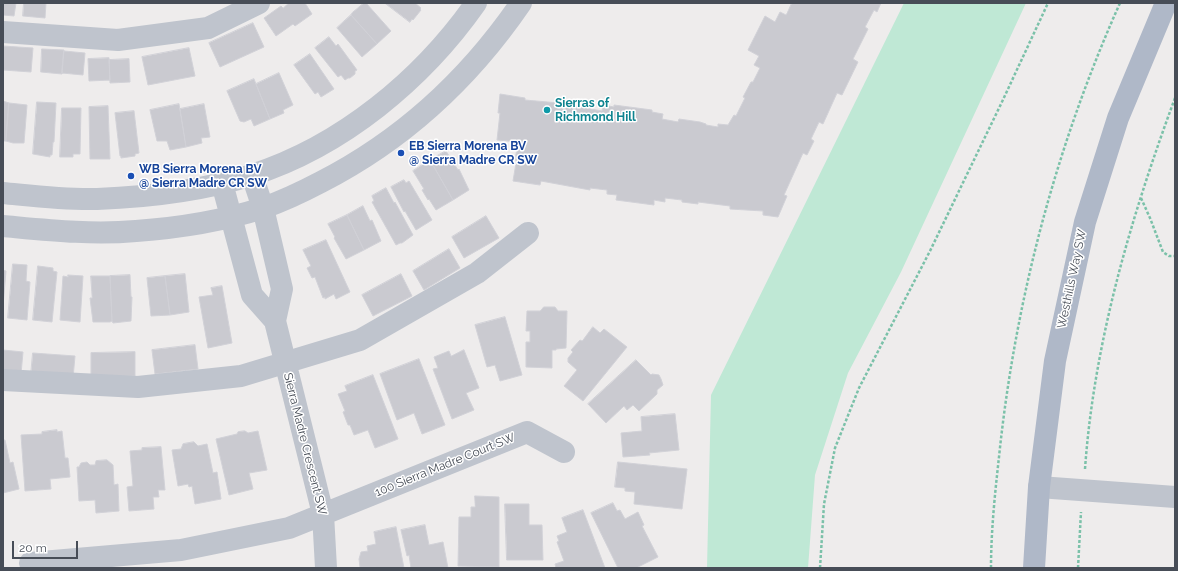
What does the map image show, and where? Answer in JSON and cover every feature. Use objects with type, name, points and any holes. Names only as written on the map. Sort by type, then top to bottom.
[{"type":"main road","name":"Westhills Way SW","points":[[1034,568],[1039,487],[1055,361],[1084,222],[1118,118],[1166,3]]},
{"type":"street","points":[[3,32],[118,40],[208,28],[259,3]]},
{"type":"street","points":[[3,193],[53,198],[96,199],[138,197],[222,183],[252,175],[314,148],[371,112],[397,92],[422,69],[445,44],[476,3]]},
{"type":"street","points":[[3,226],[93,233],[135,232],[176,227],[230,217],[264,208],[336,174],[370,154],[403,131],[446,93],[481,57],[521,3]]},
{"type":"street","name":"Sierra Madre Crescent SW","points":[[252,175],[264,208],[282,289],[275,321],[323,514],[326,568]]},
{"type":"street","name":"Sierra Madre Crescent SW","points":[[222,183],[252,295],[275,321]]},
{"type":"street","points":[[3,380],[138,387],[241,376],[285,364],[360,340],[477,273],[528,233]]},
{"type":"street","name":"100 Sierra Madre Court SW","points":[[323,514],[528,432],[564,452]]},
{"type":"street","points":[[1039,487],[1175,497]]},
{"type":"street","points":[[30,562],[181,550],[289,528],[323,514]]},
{"type":"path","points":[[820,568],[824,504],[835,448],[859,388],[930,251],[1048,3]]},
{"type":"path","points":[[991,568],[996,483],[1003,416],[1016,333],[1030,270],[1067,139],[1092,68],[1120,3]]},
{"type":"path","points":[[1078,568],[1090,416],[1108,319],[1132,222],[1153,157],[1175,98]]},
{"type":"path","points":[[1141,197],[1163,252],[1169,256],[1175,256]]},
{"type":"green space","points":[[904,3],[1026,3],[901,272],[848,373],[815,475],[808,568],[707,568],[711,395]]},
{"type":"building","points":[[3,3],[16,3],[14,16],[3,15]]},
{"type":"building","points":[[24,3],[46,3],[45,18],[23,16]]},
{"type":"building","points":[[289,3],[305,3],[312,14],[295,26],[293,24],[276,36],[264,18],[281,6],[283,8]]},
{"type":"building","points":[[364,3],[366,3],[391,31],[377,44],[351,15]]},
{"type":"building","points":[[385,3],[415,3],[421,8],[421,10],[410,22]]},
{"type":"building","name":"Sierras of Richmond Hill","points":[[792,3],[881,3],[877,12],[874,10],[865,27],[868,29],[853,59],[858,62],[842,95],[837,93],[823,124],[819,122],[811,139],[814,141],[807,155],[803,153],[784,195],[787,196],[778,217],[763,215],[763,211],[730,209],[730,206],[698,202],[698,204],[665,198],[665,202],[654,200],[654,205],[616,200],[617,195],[607,194],[607,190],[590,188],[590,190],[541,181],[540,185],[513,181],[516,163],[519,163],[520,161],[515,160],[518,142],[497,140],[500,113],[498,113],[500,94],[525,98],[525,100],[559,103],[559,106],[564,106],[564,104],[602,111],[603,105],[652,110],[652,112],[663,114],[662,119],[678,122],[679,119],[700,122],[706,125],[718,127],[718,124],[728,125],[734,115],[736,116],[745,98],[743,97],[760,68],[754,65],[759,56],[748,50],[765,16],[775,22],[780,12],[786,15]]},
{"type":"building","points":[[351,15],[377,44],[362,57],[337,28]]},
{"type":"building","points":[[253,23],[264,47],[220,67],[209,43]]},
{"type":"building","points":[[329,37],[336,46],[338,44],[357,70],[350,78],[345,80],[341,75],[338,77],[315,48]]},
{"type":"building","points":[[3,46],[33,48],[31,72],[3,70]]},
{"type":"building","points":[[189,48],[195,76],[148,85],[142,57]]},
{"type":"building","points":[[42,49],[64,50],[62,74],[41,72]]},
{"type":"building","points":[[64,51],[85,53],[83,75],[62,73]]},
{"type":"building","points":[[310,54],[334,89],[321,97],[318,92],[315,94],[294,65]]},
{"type":"building","points":[[109,58],[110,80],[89,81],[88,59]]},
{"type":"building","points":[[129,59],[130,82],[110,83],[109,60]]},
{"type":"building","points":[[279,73],[293,105],[283,110],[284,113],[270,119],[256,84]]},
{"type":"building","points":[[254,79],[270,119],[254,126],[251,119],[244,122],[240,121],[227,91]]},
{"type":"building","points":[[3,101],[9,103],[6,141],[3,141]]},
{"type":"building","points":[[37,102],[56,103],[54,142],[52,155],[50,155],[50,157],[33,154]]},
{"type":"building","points":[[9,103],[27,105],[24,143],[13,143],[6,141]]},
{"type":"building","points":[[179,104],[186,147],[170,150],[167,141],[157,141],[150,110]]},
{"type":"building","points":[[204,104],[210,137],[201,138],[202,143],[186,147],[180,109]]},
{"type":"building","points":[[108,106],[110,159],[90,159],[89,107]]},
{"type":"building","points":[[62,108],[81,108],[80,154],[73,154],[73,157],[60,157]]},
{"type":"building","points":[[134,111],[139,153],[135,154],[135,156],[121,158],[115,113]]},
{"type":"building","points":[[446,151],[458,170],[459,169],[469,190],[453,200],[430,160]]},
{"type":"building","points":[[430,160],[453,200],[436,210],[422,190],[424,189],[413,171]]},
{"type":"building","points":[[404,180],[406,183],[409,181],[432,220],[416,230],[405,211],[404,212],[391,187]]},
{"type":"building","points":[[386,188],[413,235],[402,243],[396,245],[372,202],[374,201],[372,196]]},
{"type":"building","points":[[363,206],[370,221],[372,220],[381,241],[364,250],[347,215]]},
{"type":"building","points":[[347,215],[364,250],[346,259],[328,224]]},
{"type":"building","points":[[486,216],[499,238],[464,258],[452,237]]},
{"type":"building","points":[[326,240],[350,292],[336,299],[334,294],[325,299],[325,297],[323,298],[315,277],[312,278],[307,268],[311,266],[303,250]]},
{"type":"building","points":[[449,249],[460,268],[424,290],[413,271]]},
{"type":"building","points":[[13,264],[27,265],[26,281],[30,282],[27,320],[8,318]]},
{"type":"building","points":[[38,266],[53,268],[53,271],[57,272],[52,322],[33,320]]},
{"type":"building","points":[[3,270],[6,271],[3,306]]},
{"type":"building","points":[[185,274],[189,312],[170,315],[165,276]]},
{"type":"building","points":[[401,274],[412,296],[373,316],[362,295]]},
{"type":"building","points":[[68,275],[83,276],[80,322],[60,320],[63,276],[68,277]]},
{"type":"building","points":[[130,275],[132,297],[131,321],[113,323],[110,276]]},
{"type":"building","points":[[91,276],[110,276],[112,321],[110,322],[93,322],[90,298],[92,298]]},
{"type":"building","points":[[165,276],[170,315],[151,316],[147,278]]},
{"type":"building","points":[[222,286],[232,343],[208,348],[199,297],[213,295],[211,288]]},
{"type":"building","points":[[544,307],[555,307],[558,311],[567,311],[566,348],[552,350],[552,368],[526,367],[526,342],[530,342],[530,331],[526,331],[527,311],[540,311]]},
{"type":"building","points":[[505,317],[522,375],[500,381],[495,365],[487,367],[475,325]]},
{"type":"building","points":[[593,327],[600,333],[604,329],[627,347],[583,401],[564,386],[577,370],[568,362],[568,358],[573,352],[571,350],[580,340],[582,341]]},
{"type":"building","points":[[195,345],[198,369],[155,374],[152,350]]},
{"type":"building","points":[[3,350],[23,352],[21,374],[3,373]]},
{"type":"building","points":[[464,350],[479,388],[466,393],[474,410],[452,419],[433,369],[438,368],[434,357],[449,351],[451,356]]},
{"type":"building","points":[[135,352],[135,376],[91,377],[91,353]]},
{"type":"building","points":[[33,353],[75,356],[73,378],[31,375]]},
{"type":"building","points":[[419,359],[445,425],[422,434],[414,413],[397,420],[380,374]]},
{"type":"building","points":[[636,360],[651,375],[659,375],[663,385],[657,390],[657,394],[639,411],[633,405],[627,410],[624,406],[606,423],[588,404]]},
{"type":"building","points":[[373,375],[398,439],[375,448],[368,430],[354,435],[350,425],[348,425],[343,412],[345,411],[338,394],[347,391],[345,386]]},
{"type":"building","points":[[675,414],[679,450],[649,453],[650,455],[623,457],[621,433],[642,431],[641,417]]},
{"type":"building","points":[[57,430],[57,432],[62,431],[65,458],[68,458],[70,477],[50,479],[51,489],[25,491],[21,435],[42,434],[42,432]]},
{"type":"building","points":[[245,431],[248,433],[258,431],[267,470],[249,473],[253,489],[229,495],[216,439]]},
{"type":"building","points":[[3,440],[5,440],[10,463],[13,462],[19,489],[3,493]]},
{"type":"building","points":[[194,442],[198,446],[207,444],[213,473],[217,472],[221,499],[195,504],[192,486],[189,487],[188,484],[178,486],[172,450],[181,449],[183,444]]},
{"type":"building","points":[[161,447],[165,490],[158,490],[159,497],[153,497],[154,509],[129,511],[127,487],[133,486],[130,451],[142,450],[142,448]]},
{"type":"building","points":[[107,460],[113,465],[114,485],[118,484],[119,511],[96,513],[95,500],[79,501],[77,467],[79,467],[81,463],[87,462],[90,465],[95,465],[96,461]]},
{"type":"building","points":[[618,462],[687,469],[682,509],[634,504],[635,492],[625,491],[625,488],[615,487]]},
{"type":"building","points":[[475,496],[499,497],[499,567],[458,566],[459,517],[471,517],[471,507],[475,507]]},
{"type":"building","points":[[613,503],[617,511],[620,510],[625,519],[638,512],[644,525],[642,526],[658,557],[636,568],[618,568],[591,513]]},
{"type":"building","points":[[505,504],[529,504],[529,525],[542,525],[543,560],[507,560]]},
{"type":"building","points":[[583,510],[605,568],[556,568],[555,564],[564,561],[557,542],[559,541],[557,536],[567,532],[562,518]]},
{"type":"building","points":[[425,525],[429,545],[443,542],[448,568],[411,568],[409,555],[407,556],[401,530]]},
{"type":"building","points":[[396,527],[404,568],[360,567],[359,559],[361,552],[368,551],[367,546],[376,544],[374,532]]},
{"type":"place","name":"Sierras of Richmond Hill","points":[[547,110]]},
{"type":"place","name":"EB Sierra Morena BV @ Sierra Madre CR SW","points":[[401,153]]},
{"type":"place","name":"WB Sierra Morena BV @ Sierra Madre CR SW","points":[[131,176]]}]
